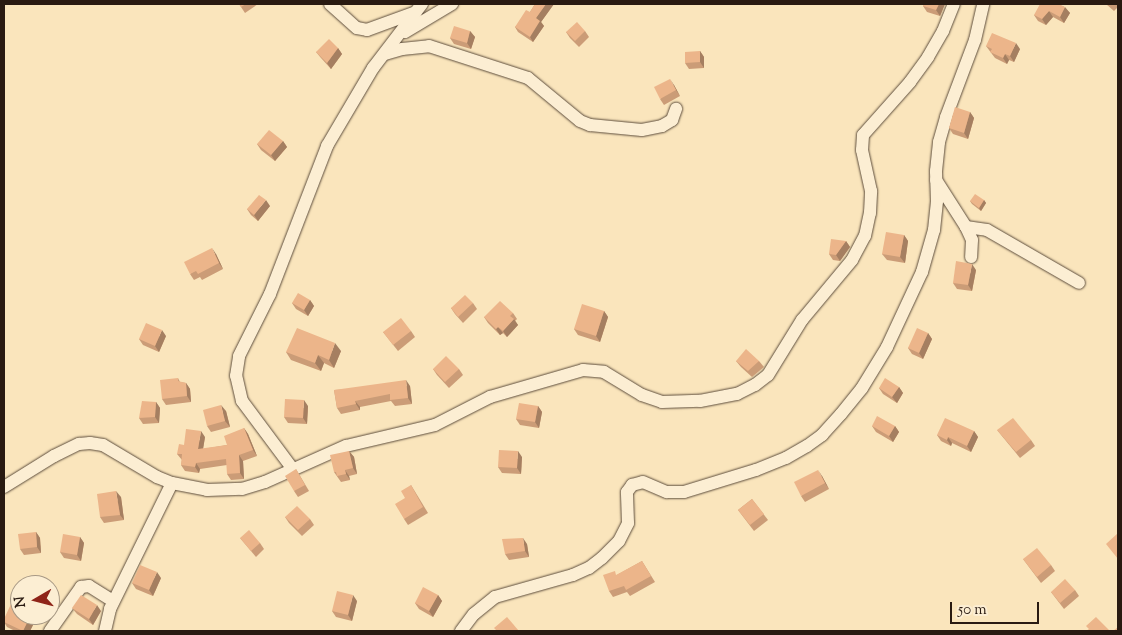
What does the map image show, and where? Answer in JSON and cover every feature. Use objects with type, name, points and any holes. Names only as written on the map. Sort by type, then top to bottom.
[{"type":"street","points":[[330,4],[357,28],[367,30],[419,8]]},
{"type":"street","points":[[400,34],[452,4]]},
{"type":"street","points":[[4,487],[54,456],[79,444],[90,443],[103,445],[156,477],[172,483],[207,490],[232,490],[265,482],[292,468],[346,446],[435,425],[490,396],[583,370],[604,372],[642,395],[662,402],[718,398],[737,394],[755,385],[768,375],[802,320],[852,260],[865,236],[870,213],[871,191],[862,150],[863,135],[910,82],[928,57],[943,31],[954,4]]},
{"type":"street","points":[[461,631],[474,614],[495,597],[573,575],[589,568],[602,558],[619,542],[628,523],[627,492],[632,485],[650,483],[667,492],[684,492],[786,458],[822,435],[862,388],[875,368],[922,272],[934,230],[939,142],[975,40],[983,4]]},
{"type":"street","points":[[292,468],[242,401],[237,385],[237,366],[250,330],[270,294],[327,146],[354,97],[419,8]]},
{"type":"street","points":[[385,54],[402,49],[429,46],[528,78],[580,121],[590,125],[642,130],[662,126],[672,120],[676,109]]},
{"type":"street","points":[[936,180],[945,191],[972,240],[971,257]]},
{"type":"street","points":[[966,227],[987,230],[1079,283]]},
{"type":"street","points":[[105,631],[113,601],[172,483]]},
{"type":"street","points":[[50,631],[82,586],[89,586],[113,601]]},
{"type":"building","points":[[535,4],[546,4],[536,18],[540,21],[530,37],[515,27],[526,10],[530,12]]},
{"type":"building","points":[[923,4],[939,4],[936,10],[923,6]]},
{"type":"building","points":[[1040,4],[1059,4],[1065,7],[1060,17],[1049,11],[1042,19],[1034,15]]},
{"type":"building","points":[[577,22],[585,31],[575,41],[566,32]]},
{"type":"building","points":[[454,26],[470,31],[467,43],[450,38]]},
{"type":"building","points":[[992,33],[1016,43],[1010,56],[1005,54],[1003,58],[990,52],[992,49],[986,46]]},
{"type":"building","points":[[329,39],[338,48],[327,63],[316,52]]},
{"type":"building","points":[[700,51],[700,62],[685,63],[685,52]]},
{"type":"building","points":[[670,79],[676,90],[660,99],[654,87]]},
{"type":"building","points":[[955,107],[970,112],[964,133],[949,128]]},
{"type":"building","points":[[269,130],[283,141],[271,155],[257,144]]},
{"type":"building","points":[[975,194],[984,200],[979,208],[970,201]]},
{"type":"building","points":[[259,195],[266,200],[254,215],[247,209]]},
{"type":"building","points":[[886,232],[904,235],[900,257],[882,254]]},
{"type":"building","points":[[831,239],[846,241],[836,255],[829,254]]},
{"type":"building","points":[[212,248],[219,263],[198,274],[196,271],[190,274],[184,262]]},
{"type":"building","points":[[956,261],[972,264],[968,285],[953,283]]},
{"type":"building","points":[[298,293],[310,300],[304,310],[292,303]]},
{"type":"building","points":[[465,295],[473,303],[458,317],[451,308]]},
{"type":"building","points":[[500,301],[513,313],[510,316],[514,319],[503,331],[498,327],[496,329],[484,317]]},
{"type":"building","points":[[582,304],[604,311],[596,336],[574,329]]},
{"type":"building","points":[[401,318],[411,331],[393,345],[383,332]]},
{"type":"building","points":[[146,323],[162,330],[155,346],[139,339]]},
{"type":"building","points":[[297,328],[335,343],[329,360],[318,355],[315,363],[286,352]]},
{"type":"building","points":[[917,328],[928,333],[919,353],[908,348]]},
{"type":"building","points":[[746,349],[759,361],[748,371],[736,361]]},
{"type":"building","points":[[446,356],[459,369],[445,382],[433,369]]},
{"type":"building","points":[[178,378],[178,381],[186,383],[187,396],[162,399],[160,380]]},
{"type":"building","points":[[885,378],[899,387],[892,397],[879,388]]},
{"type":"building","points":[[406,380],[408,398],[390,400],[390,394],[355,401],[356,404],[337,408],[334,390]]},
{"type":"building","points":[[285,399],[304,400],[303,418],[284,417]]},
{"type":"building","points":[[142,401],[156,402],[155,417],[139,418]]},
{"type":"building","points":[[519,403],[538,406],[535,422],[516,419]]},
{"type":"building","points":[[221,405],[225,421],[207,426],[203,410]]},
{"type":"building","points":[[877,416],[895,426],[889,436],[872,426]]},
{"type":"building","points":[[945,418],[974,431],[967,446],[948,437],[947,440],[937,435]]},
{"type":"building","points":[[1013,418],[1031,440],[1016,452],[997,430]]},
{"type":"building","points":[[244,428],[253,450],[239,455],[240,473],[227,474],[226,459],[196,463],[195,467],[181,465],[182,454],[177,454],[179,444],[184,445],[186,429],[201,431],[198,449],[227,445],[224,436]]},
{"type":"building","points":[[499,450],[518,451],[517,468],[498,467]]},
{"type":"building","points":[[349,451],[353,468],[345,470],[346,474],[337,476],[336,472],[334,472],[330,455]]},
{"type":"building","points":[[296,469],[305,485],[294,491],[285,476]]},
{"type":"building","points":[[818,470],[825,483],[801,496],[794,482]]},
{"type":"building","points":[[411,485],[423,507],[404,519],[395,504],[405,498],[401,491]]},
{"type":"building","points":[[116,491],[120,515],[100,517],[97,494]]},
{"type":"building","points":[[752,499],[764,514],[750,525],[738,510]]},
{"type":"building","points":[[297,506],[310,519],[298,530],[285,517]]},
{"type":"building","points":[[249,530],[260,543],[251,551],[240,538]]},
{"type":"building","points":[[36,532],[37,547],[20,549],[18,534]]},
{"type":"building","points":[[1118,533],[1118,559],[1106,544]]},
{"type":"building","points":[[63,534],[80,537],[77,555],[60,552]]},
{"type":"building","points":[[523,538],[525,551],[505,554],[502,539]]},
{"type":"building","points":[[1037,548],[1051,565],[1037,577],[1023,559]]},
{"type":"building","points":[[642,561],[651,576],[626,590],[624,586],[609,591],[603,575],[615,571],[616,575]]},
{"type":"building","points":[[140,565],[157,572],[149,590],[132,583]]},
{"type":"building","points":[[1065,579],[1075,590],[1060,603],[1051,592]]},
{"type":"building","points":[[423,587],[438,595],[429,611],[415,603]]},
{"type":"building","points":[[337,591],[353,595],[348,615],[332,611]]},
{"type":"building","points":[[81,595],[97,605],[89,619],[72,608]]},
{"type":"building","points":[[10,606],[10,625],[4,622]]},
{"type":"building","points":[[507,617],[519,631],[497,631],[494,628]]},
{"type":"building","points":[[1096,617],[1110,631],[1086,631],[1089,629],[1086,626]]},
{"type":"building","points":[[10,625],[26,625],[23,631]]}]
